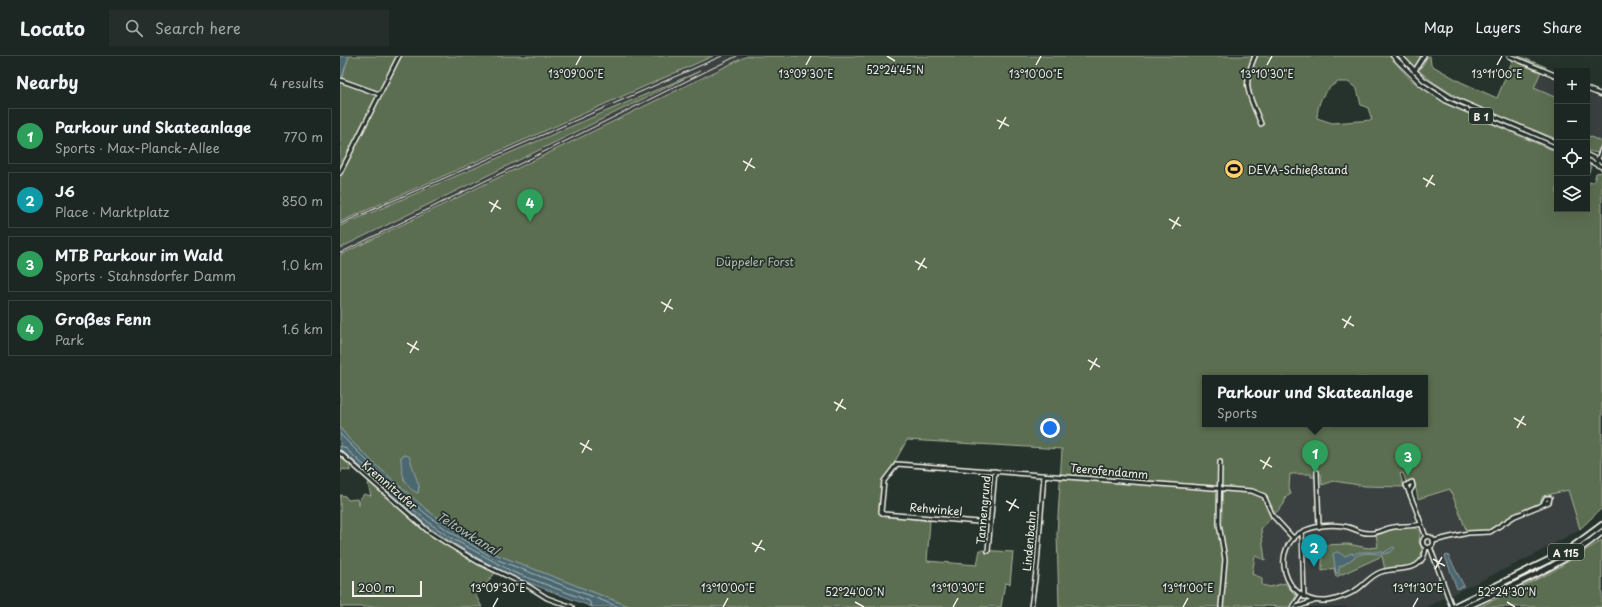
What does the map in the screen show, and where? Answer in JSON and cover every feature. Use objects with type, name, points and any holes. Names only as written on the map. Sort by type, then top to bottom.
[{"type":"highway","name":"A 115","points":[[1453,607],[1567,551],[1602,525]]},
{"type":"highway","name":"A 115","points":[[1466,607],[1550,568],[1578,551],[1602,532]]},
{"type":"main road","name":"B 1","points":[[1393,56],[1430,90],[1453,104],[1554,147]]},
{"type":"main road","name":"B 1","points":[[1400,56],[1413,73],[1455,100],[1554,142]]},
{"type":"main road","points":[[1590,158],[1602,166]]},
{"type":"main road","points":[[1590,161],[1602,162]]},
{"type":"street","points":[[340,174],[399,56]]},
{"type":"street","points":[[1254,56],[1248,71],[1246,82],[1261,124]]},
{"type":"street","points":[[1413,73],[1424,56]]},
{"type":"street","points":[[1508,56],[1554,75]]},
{"type":"street","points":[[341,80],[379,94]]},
{"type":"street","points":[[1590,90],[1602,95]]},
{"type":"street","points":[[1597,162],[1602,149]]},
{"type":"street","name":"Kremnitzufer","points":[[340,453],[398,505],[443,541],[478,562],[528,586],[554,601],[572,607]]},
{"type":"street","points":[[1220,462],[1219,524],[1225,559],[1221,607]]},
{"type":"street","name":"Teerofendamm","points":[[881,512],[884,481],[896,465],[899,464],[1252,491],[1261,493],[1266,498],[1273,516],[1294,539]]},
{"type":"street","name":"Tannengrund","points":[[988,551],[995,471]]},
{"type":"street","points":[[1317,472],[1319,526]]},
{"type":"street","name":"Lindenbahn","points":[[1031,607],[1037,565],[1044,475]]},
{"type":"street","points":[[1409,493],[1426,537]]},
{"type":"street","points":[[1421,524],[1395,526],[1371,533],[1345,527],[1319,526],[1302,532],[1294,539],[1286,552],[1284,567],[1289,584],[1303,596],[1314,600],[1327,601],[1351,592],[1376,574],[1413,567],[1425,557],[1428,547],[1434,541],[1468,533],[1490,532],[1515,516],[1542,504]]},
{"type":"street","name":"Rehwinkel","points":[[881,512],[884,514],[990,523]]},
{"type":"street","points":[[1293,607],[1303,596],[1302,532]]},
{"type":"street","points":[[1426,537],[1430,537],[1434,541]]},
{"type":"street","points":[[1426,537],[1422,542],[1428,547],[1433,557],[1453,607]]},
{"type":"street","points":[[1425,557],[1433,557]]},
{"type":"street","points":[[1297,607],[1314,600]]},
{"type":"shaded area","points":[[713,56],[747,56],[340,255],[340,248],[690,75],[340,226],[340,222]]},
{"type":"shaded area","points":[[1540,73],[1554,80],[1554,122],[1525,109]]},
{"type":"shaded area","points":[[1590,94],[1602,99],[1602,141],[1590,136]]},
{"type":"shaded area","points":[[1290,474],[1321,474],[1322,485],[1334,481],[1365,486],[1404,487],[1410,503],[1450,489],[1467,532],[1487,531],[1543,496],[1568,489],[1580,529],[1532,556],[1426,607],[1289,607],[1296,598],[1285,583],[1270,587],[1261,585],[1252,574],[1255,556],[1264,560],[1261,529],[1284,504],[1289,488]]},
{"type":"green space","points":[[349,56],[713,56],[340,222],[340,83]]},
{"type":"green space","name":"Düppeler Forst","points":[[747,56],[1389,56],[1411,80],[1446,104],[1554,151],[1554,212],[1590,212],[1590,182],[1594,181],[1596,173],[1602,172],[1602,508],[1580,529],[1568,490],[1543,496],[1540,503],[1514,514],[1487,531],[1467,532],[1450,489],[1418,499],[1414,480],[1406,482],[1403,473],[1400,474],[1404,487],[1365,486],[1334,481],[1322,485],[1321,474],[1319,474],[1318,477],[1311,477],[1311,474],[1290,474],[1289,488],[1291,494],[1286,497],[1284,504],[1261,529],[1265,560],[1255,556],[1252,574],[1262,578],[1262,585],[1270,587],[1285,583],[1296,596],[1289,607],[1236,605],[1235,607],[1059,607],[1057,534],[1062,449],[907,440],[884,481],[880,512],[881,515],[930,521],[927,561],[977,565],[980,550],[1013,552],[1010,584],[1005,583],[1001,607],[631,607],[495,554],[449,526],[427,510],[349,439],[340,428],[340,255]],"holes":[[[1338,82],[1348,82],[1357,89],[1361,105],[1368,108],[1372,120],[1332,123],[1317,118],[1322,97],[1333,85]],[[404,455],[419,486],[418,493],[404,480],[401,457]]]},
{"type":"green space","points":[[1404,56],[1421,56],[1415,67]]},
{"type":"green space","points":[[1428,56],[1430,56],[1431,65],[1461,82],[1497,98],[1513,59],[1541,71],[1534,88],[1554,97],[1554,138],[1467,102],[1434,83],[1419,71]]},
{"type":"green space","points":[[1512,56],[1519,56],[1546,67],[1545,70]]},
{"type":"green space","points":[[700,71],[340,248],[340,226]]},
{"type":"green space","points":[[1416,75],[1448,97],[1484,115],[1554,143],[1554,146],[1501,125],[1464,108],[1430,89],[1415,77]]},
{"type":"green space","points":[[1590,136],[1602,142],[1598,153],[1590,152]]},
{"type":"green space","points":[[340,450],[350,464],[350,471],[343,469],[340,473]]},
{"type":"green space","points":[[370,481],[428,532],[470,559],[496,572],[476,596],[482,607],[340,607],[340,495],[345,496],[348,500],[357,499],[359,506],[359,500],[364,494],[371,496],[368,484]]},
{"type":"green space","points":[[1407,527],[1418,529],[1420,531],[1419,542],[1422,549],[1420,561],[1403,568],[1385,570],[1382,556],[1336,577],[1334,568],[1322,571],[1322,545],[1348,544],[1368,548],[1378,547],[1376,534],[1389,529]]},
{"type":"green space","points":[[1602,540],[1602,607],[1479,607],[1550,573]]},
{"type":"water","points":[[340,56],[349,56],[340,83]]},
{"type":"water","points":[[340,428],[349,439],[378,467],[427,510],[449,526],[495,554],[631,607],[592,607],[511,576],[474,556],[430,528],[340,449]]},
{"type":"water","points":[[404,455],[409,456],[419,486],[418,493],[409,488],[404,478],[401,457]]},
{"type":"water","points":[[1393,547],[1395,548],[1383,554],[1365,553],[1358,555],[1339,567],[1339,573],[1336,573],[1333,554],[1337,552],[1345,556],[1352,553],[1353,555],[1359,552],[1381,551],[1383,553]]},
{"type":"water","points":[[1448,555],[1464,586],[1457,589],[1445,556]]},
{"type":"tram line","points":[[340,224],[722,56]]},
{"type":"railway","points":[[340,253],[737,56]]},
{"type":"place","name":"DEVA-Schießstand","points":[[1234,169]]},
{"type":"place","name":"Großes Fenn","points":[[530,222]]},
{"type":"place","name":"Parkour und Skateanlage","points":[[1315,473]]},
{"type":"place","name":"MTB Parkour im Wald","points":[[1408,476]]},
{"type":"place","name":"J6","points":[[1314,567]]},
{"type":"water label","name":"Teltowkanal","points":[[468,533]]}]
